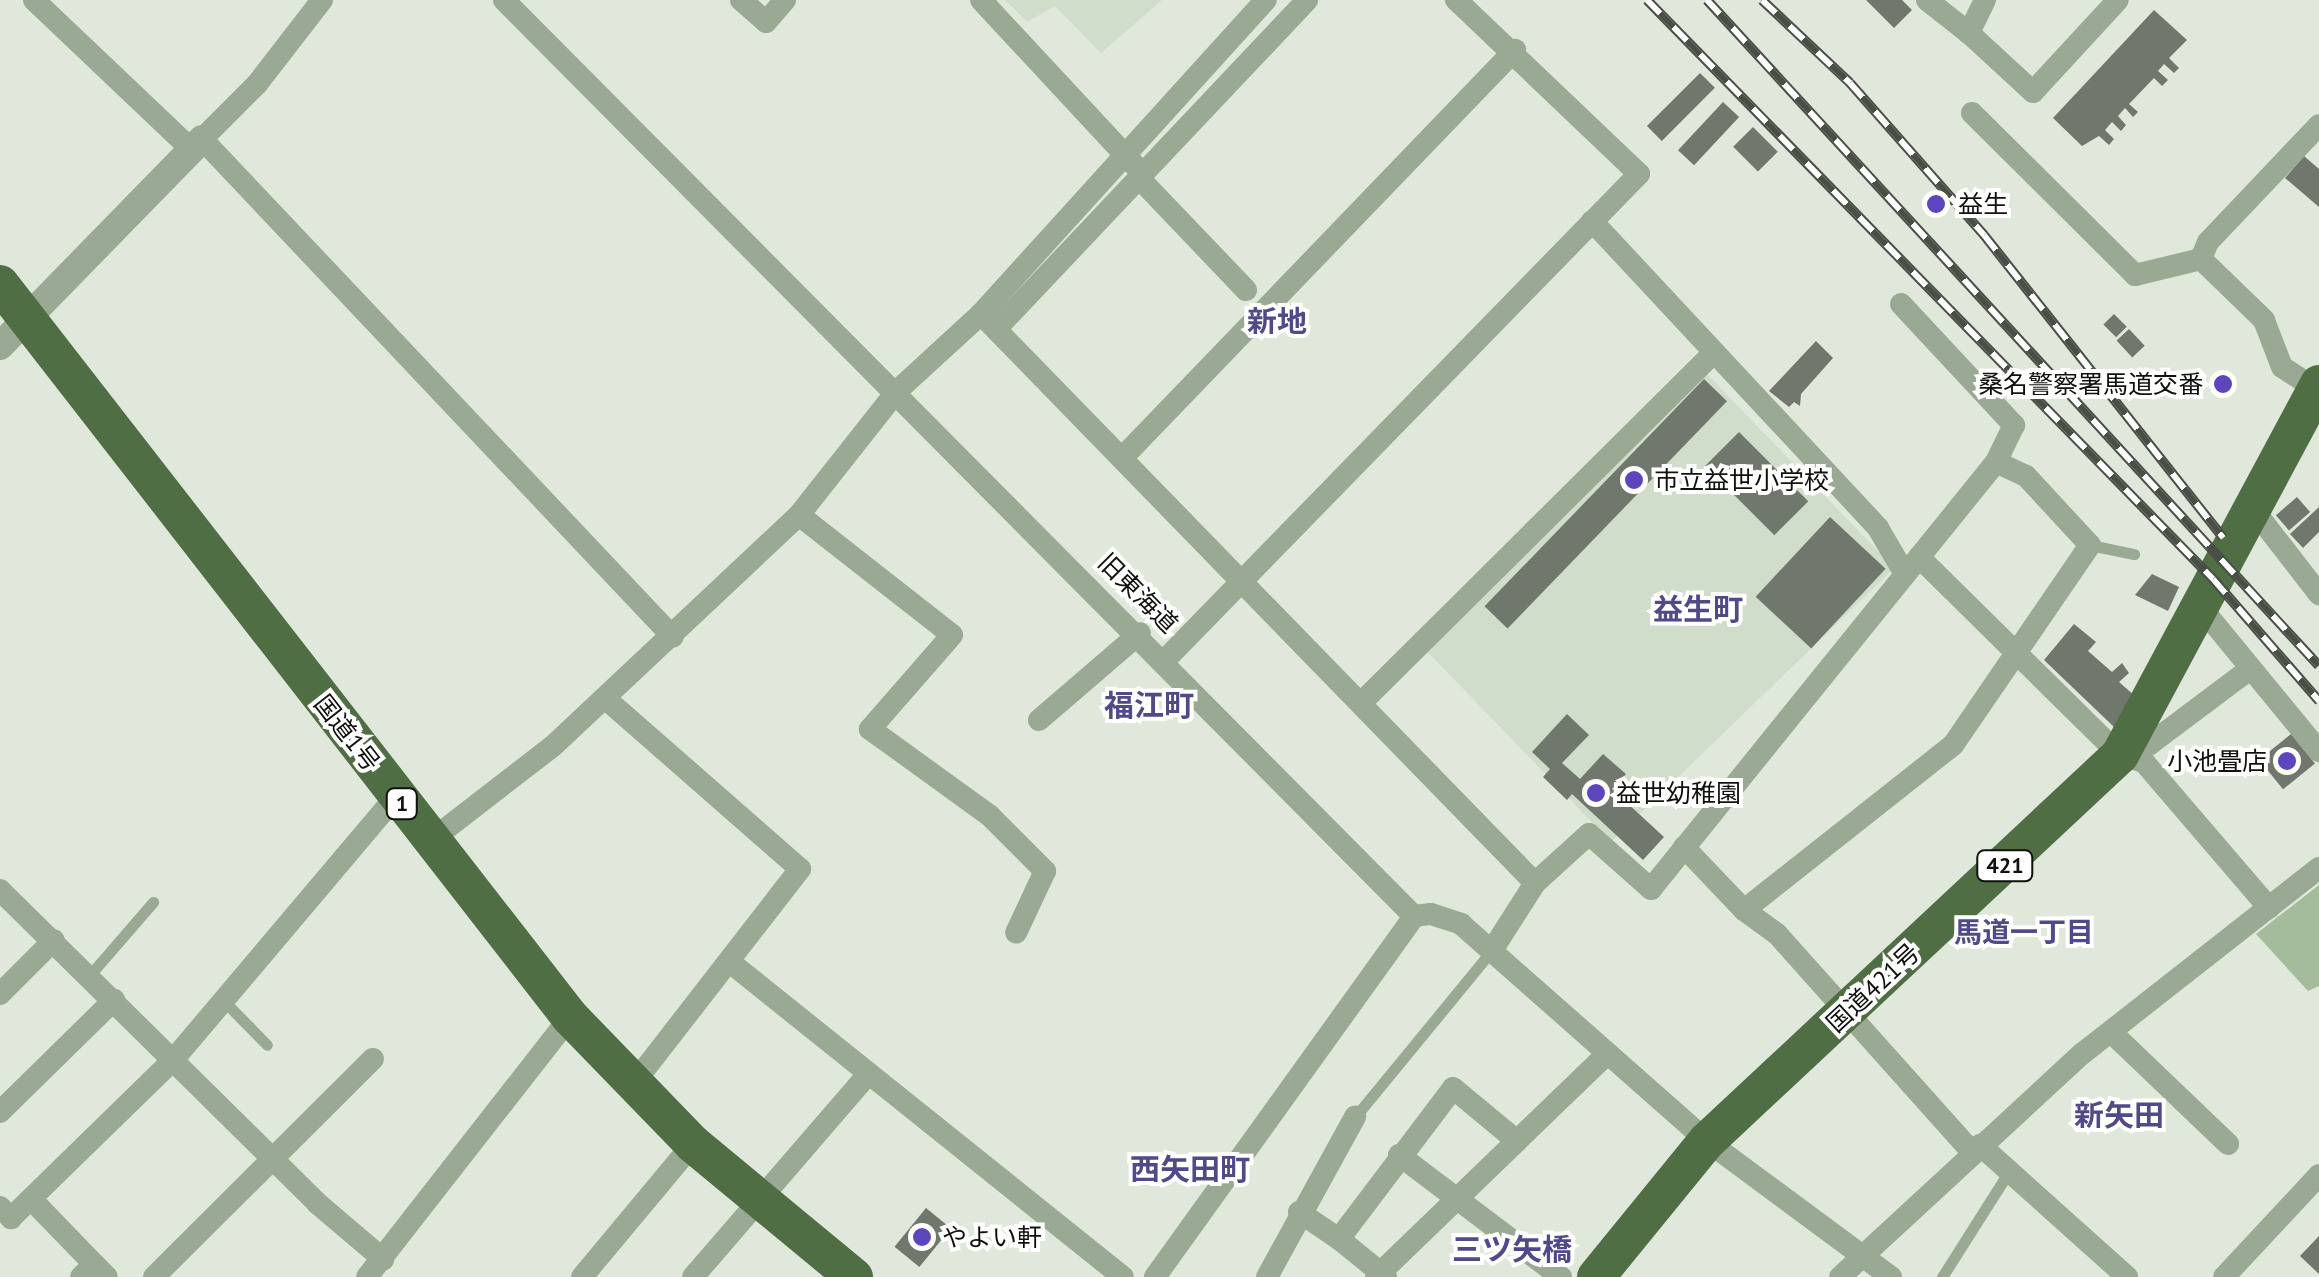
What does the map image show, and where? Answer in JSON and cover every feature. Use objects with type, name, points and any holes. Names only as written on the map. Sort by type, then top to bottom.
[{"type":"highway","name":"国道1号","points":[[0,284],[570,1017],[693,1144],[854,1277]]},
{"type":"highway","name":"国道421号","points":[[1596,1277],[1707,1141],[2123,750],[2318,386]]},
{"type":"street","points":[[34,0],[196,144],[672,637]]},
{"type":"street","points":[[0,346],[257,84],[322,0]]},
{"type":"street","name":"旧東海道","points":[[504,0],[1140,634],[1414,916]]},
{"type":"street","points":[[741,0],[766,22],[786,0]]},
{"type":"street","points":[[981,0],[1246,290]]},
{"type":"street","points":[[1136,170],[1266,0]]},
{"type":"street","points":[[430,841],[606,698],[672,637],[798,515],[897,391],[990,321],[1307,0]]},
{"type":"street","points":[[1165,660],[1639,174],[1514,50],[1456,0]]},
{"type":"street","points":[[1927,0],[2033,92],[2118,0]]},
{"type":"street","points":[[1968,33],[1985,0]]},
{"type":"street","points":[[1124,456],[1514,50]]},
{"type":"street","points":[[1972,113],[2135,276],[2202,258],[2217,231],[2319,125]]},
{"type":"street","points":[[1592,222],[1912,565],[2123,750],[2144,762],[2269,908]]},
{"type":"street","points":[[2202,258],[2264,320],[2282,367],[2318,386]]},
{"type":"street","points":[[1493,949],[1535,882],[1589,834],[1651,889],[1996,462],[2014,425],[1901,304]]},
{"type":"street","points":[[990,321],[1244,578],[1535,882]]},
{"type":"street","points":[[1362,702],[1714,352]]},
{"type":"street","points":[[1744,910],[1954,745],[2090,546],[2026,476],[1996,462]]},
{"type":"street","points":[[2253,509],[2319,594]]},
{"type":"street","points":[[798,515],[952,634],[870,729],[990,816],[1046,871],[1016,933]]},
{"type":"street","points":[[2199,605],[2319,751]]},
{"type":"street","points":[[1039,720],[1140,634]]},
{"type":"street","points":[[2123,750],[2150,744],[2250,668]]},
{"type":"street","points":[[606,698],[800,869],[732,963],[634,1083]]},
{"type":"street","points":[[0,1208],[11,1218],[174,1059],[396,796]]},
{"type":"street","points":[[1684,847],[1744,910],[1776,934],[1844,1014],[1976,1149],[2010,1170],[2127,1277]]},
{"type":"street","points":[[1840,1277],[1860,1253],[2111,1032],[2319,868]]},
{"type":"street","points":[[0,890],[274,1159],[375,1268],[570,1017]]},
{"type":"street","points":[[1155,1277],[1414,916],[1432,914],[1461,924],[1493,949],[1707,1141],[1892,1277]]},
{"type":"street","points":[[0,994],[54,940]]},
{"type":"street","points":[[732,963],[1123,1277]]},
{"type":"street","points":[[0,1112],[114,1000]]},
{"type":"street","points":[[2111,1032],[2228,1144]]},
{"type":"street","points":[[1299,1212],[1340,1239],[1381,1275],[1608,1053]]},
{"type":"street","points":[[154,1277],[374,1059]]},
{"type":"street","points":[[692,1277],[868,1074]]},
{"type":"street","points":[[1340,1239],[1399,1155],[1454,1088],[1517,1142]]},
{"type":"street","points":[[1266,1277],[1355,1117]]},
{"type":"street","points":[[582,1277],[693,1144]]},
{"type":"street","points":[[1399,1155],[1560,1277]]},
{"type":"street","points":[[2224,1277],[2319,1175]]},
{"type":"street","points":[[31,1199],[94,1273]]},
{"type":"lane","points":[[2090,546],[2134,554]]},
{"type":"lane","points":[[89,976],[153,902]]},
{"type":"lane","points":[[1355,1117],[1493,949]]},
{"type":"lane","points":[[222,999],[267,1044]]},
{"type":"lane","points":[[1942,1277],[2010,1170]]},
{"type":"shaded area","points":[[1005,0],[1162,0],[1101,53],[1055,6],[1027,22]]},
{"type":"shaded area","points":[[1704,371],[1894,568],[1611,842],[1421,645]]},
{"type":"green space","points":[[2319,885],[2319,986],[2308,991],[2256,934]]},
{"type":"building","points":[[1866,0],[1902,0],[1912,10],[1894,28]]},
{"type":"building","points":[[2154,10],[2187,40],[2169,58],[2179,68],[2174,73],[2164,64],[2158,71],[2168,80],[2162,86],[2154,78],[2129,104],[2138,112],[2133,117],[2125,108],[2118,116],[2126,125],[2121,131],[2112,122],[2105,130],[2114,139],[2109,145],[2099,136],[2082,146],[2053,118]]},
{"type":"building","points":[[1700,73],[1715,88],[1662,141],[1647,126]]},
{"type":"building","points":[[1723,102],[1739,117],[1694,165],[1678,150]]},
{"type":"building","points":[[1753,127],[1778,152],[1758,172],[1733,147]]},
{"type":"building","points":[[2304,156],[2319,169],[2319,207],[2285,178]]},
{"type":"building","points":[[2114,314],[2127,327],[2116,337],[2103,325]]},
{"type":"building","points":[[2129,329],[2145,346],[2132,357],[2117,341]]},
{"type":"building","points":[[1816,341],[1833,358],[1801,394],[1800,406],[1794,402],[1789,407],[1769,391]]},
{"type":"building","points":[[1704,379],[1727,401],[1508,629],[1484,606]]},
{"type":"building","points":[[1739,432],[1808,501],[1774,535],[1705,466]]},
{"type":"building","points":[[2297,497],[2310,512],[2289,530],[2276,515]]},
{"type":"building","points":[[2319,507],[2319,532],[2303,548],[2290,534]]},
{"type":"building","points":[[1830,517],[1886,569],[1811,649],[1756,597]]},
{"type":"building","points":[[2152,574],[2179,587],[2168,611],[2135,595]]},
{"type":"building","points":[[2074,624],[2096,642],[2088,651],[2112,672],[2122,663],[2129,673],[2119,682],[2135,696],[2114,727],[2044,660]]},
{"type":"building","points":[[1567,714],[1589,735],[1562,763],[1580,779],[1603,754],[1626,774],[1612,789],[1664,837],[1643,860],[1572,794],[1567,800],[1543,777],[1550,769],[1532,752]]},
{"type":"building","name":"小池畳店","points":[[2291,734],[2315,764],[2283,789],[2259,760]]},
{"type":"building","name":"やよい軒","points":[[926,1208],[951,1228],[919,1267],[895,1247]]},
{"type":"building","points":[[2319,1236],[2319,1274],[2300,1256]]},
{"type":"railway","points":[[1647,0],[2213,579],[2319,701]]},
{"type":"railway","points":[[1707,0],[2319,666]]},
{"type":"railway","points":[[1762,0],[1850,83],[1984,235],[2223,538]]},
{"type":"place","name":"益生","points":[[1936,204]]},
{"type":"place","name":"桑名警察署馬道交番","points":[[2223,384]]},
{"type":"place","name":"市立益世小学校","points":[[1634,480]]},
{"type":"place","name":"小池畳店","points":[[2287,761]]},
{"type":"place","name":"益世幼稚園","points":[[1596,793]]},
{"type":"place","name":"やよい軒","points":[[922,1237]]},
{"type":"district","name":"新地","points":[[1277,321]]},
{"type":"district","name":"益生町","points":[[1698,609]]},
{"type":"district","name":"福江町","points":[[1149,705]]},
{"type":"district","name":"馬道一丁目","points":[[2024,932]]},
{"type":"district","name":"新矢田","points":[[2119,1115]]},
{"type":"district","name":"西矢田町","points":[[1190,1169]]},
{"type":"district","name":"三ツ矢橋","points":[[1512,1249]]}]
